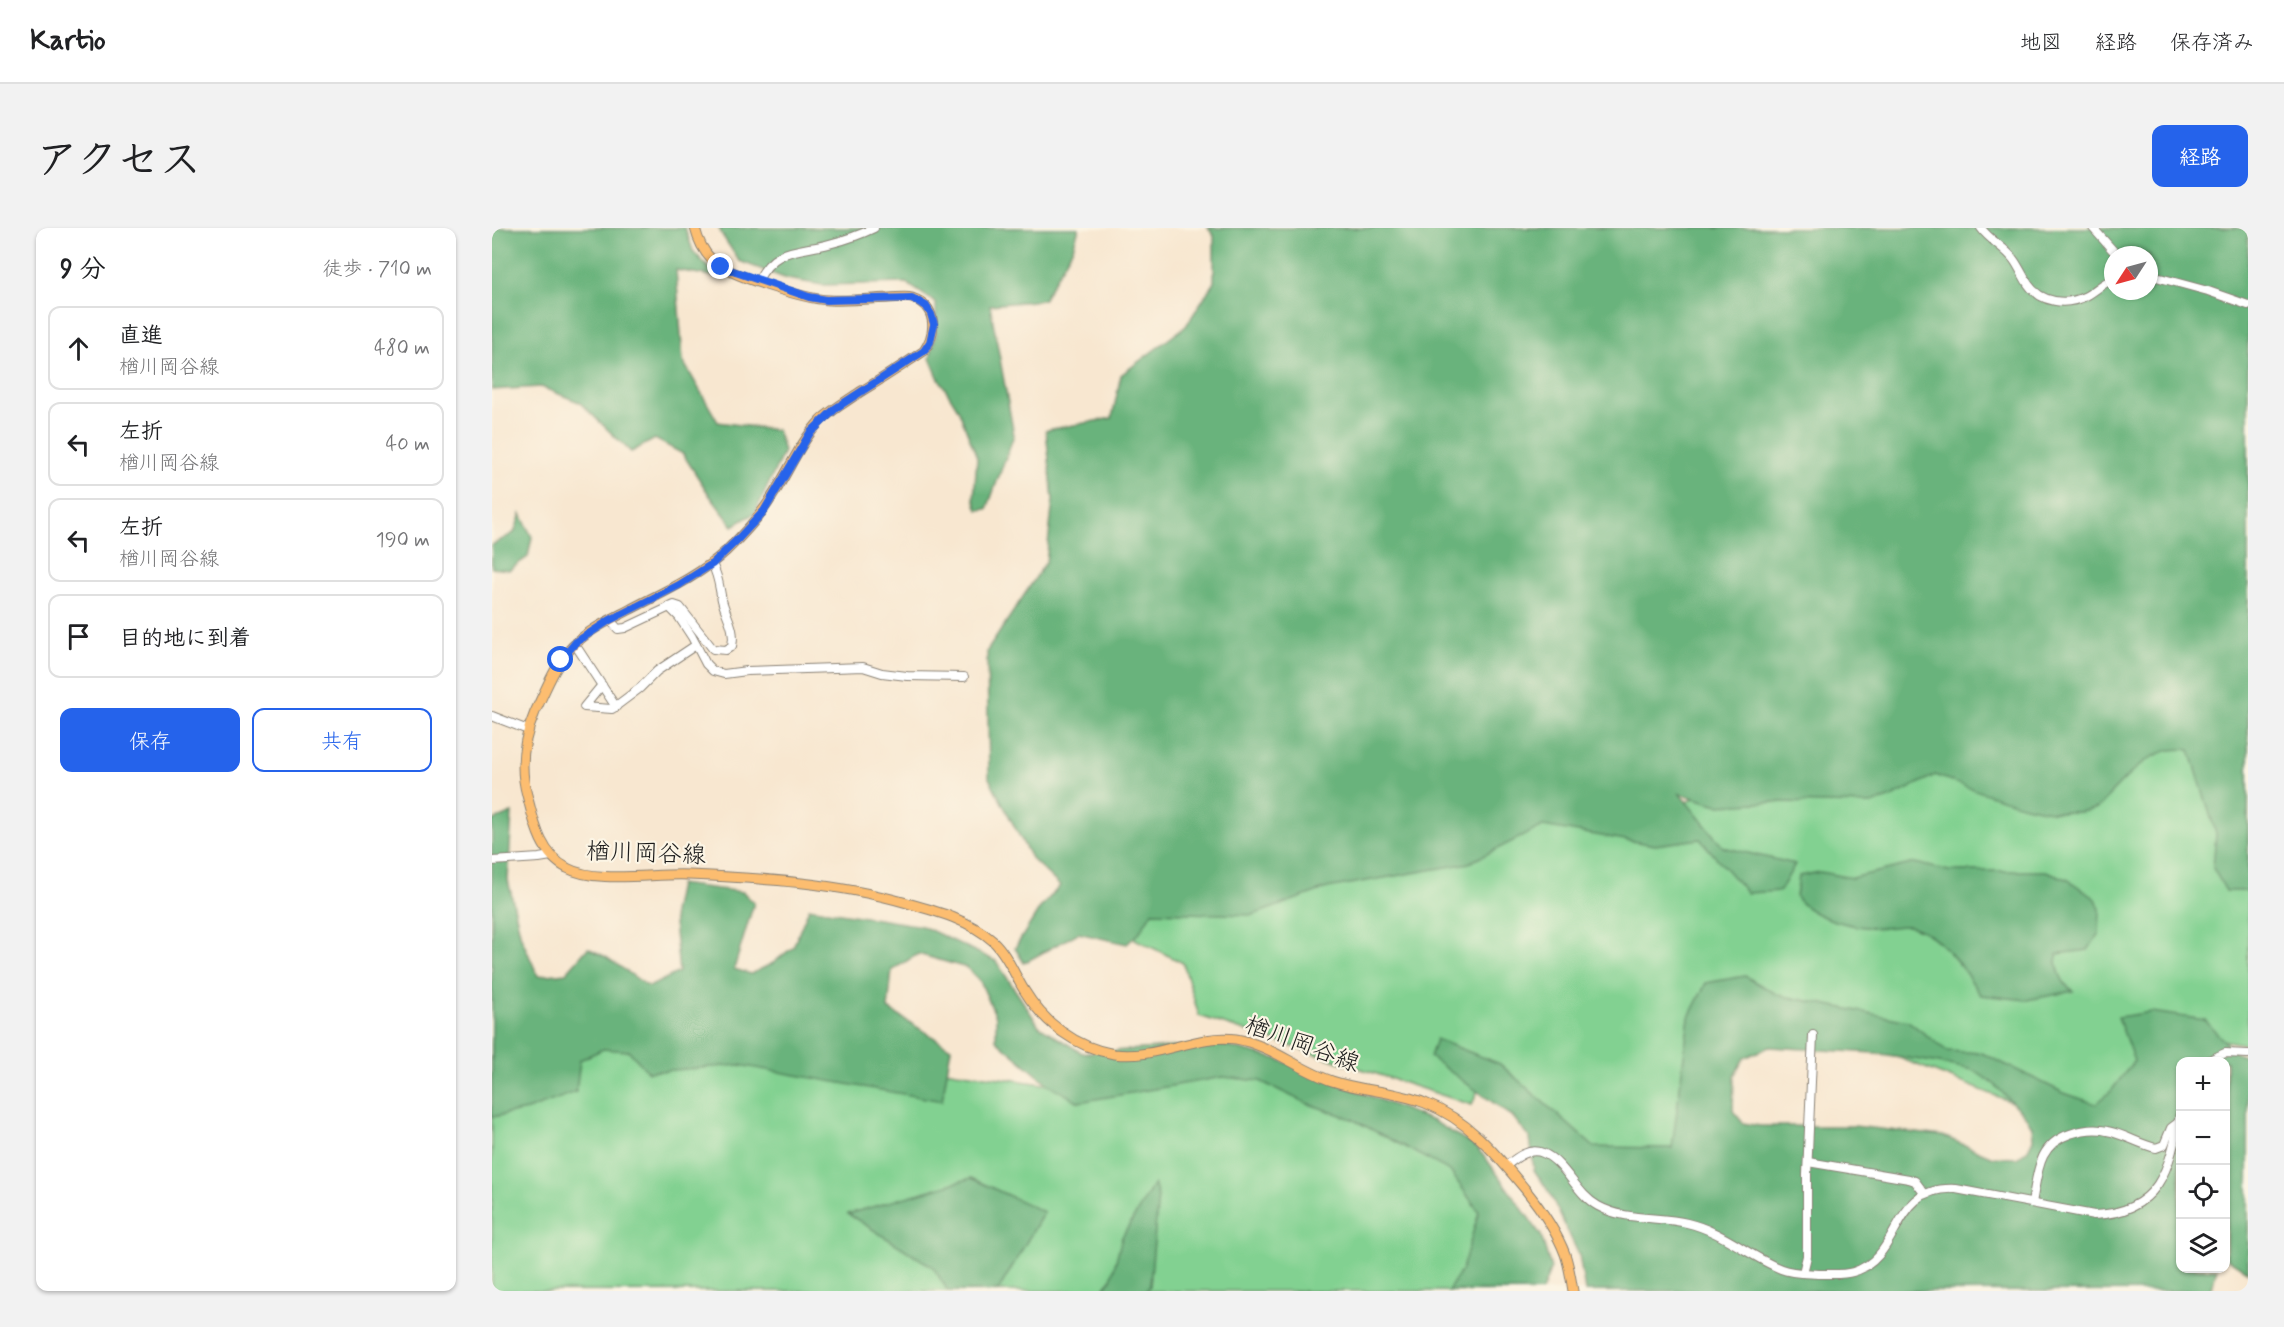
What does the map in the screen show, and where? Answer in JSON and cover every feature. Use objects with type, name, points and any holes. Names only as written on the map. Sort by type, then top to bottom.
[{"type":"main road","name":"楢川岡谷線","points":[[695,228],[699,242],[712,260],[721,267],[791,292],[827,300],[912,298],[926,306],[931,314],[934,324],[933,334],[924,351],[824,418],[810,433],[764,511],[712,564],[679,585],[610,620],[576,642],[561,660],[528,730],[523,753],[524,784],[542,843],[551,856],[562,865],[586,875],[685,874],[805,884],[857,891],[925,908],[963,922],[987,936],[1001,950],[1026,994],[1045,1018],[1065,1035],[1084,1045],[1114,1054],[1135,1055],[1156,1053],[1225,1038],[1245,1041],[1263,1047],[1326,1078],[1410,1098],[1435,1107],[1476,1134],[1506,1166],[1552,1227],[1568,1263],[1573,1291]]},
{"type":"street","points":[[758,281],[764,268],[780,255],[853,237],[874,228]]},
{"type":"street","points":[[1981,228],[1990,239],[2011,256],[2029,285],[2041,296],[2070,302],[2104,284]]},
{"type":"street","points":[[2093,228],[2109,246]]},
{"type":"street","points":[[2158,277],[2248,305]]},
{"type":"street","points":[[610,620],[618,629],[625,628],[669,607],[680,607],[713,648],[726,650],[732,646],[734,638],[722,600],[718,576],[712,564]]},
{"type":"street","points":[[669,607],[679,617],[706,664],[713,670],[724,674],[747,671],[863,667],[882,673],[907,676],[964,677]]},
{"type":"street","points":[[602,685],[584,707],[608,710],[616,707],[657,671],[696,645]]},
{"type":"street","points":[[578,649],[616,707]]},
{"type":"street","points":[[492,716],[528,730]]},
{"type":"street","points":[[492,861],[551,856]]},
{"type":"street","points":[[1803,1273],[1806,1256],[1814,1035]]},
{"type":"street","points":[[2216,1057],[2225,1053],[2248,1054]]},
{"type":"street","points":[[2032,1203],[2045,1151],[2052,1142],[2061,1137],[2091,1130],[2107,1131],[2156,1148],[2164,1145],[2171,1128],[2176,1122]]},
{"type":"street","points":[[1506,1166],[1527,1152],[1542,1153],[1556,1163],[1596,1205],[1609,1211],[1688,1223],[1735,1243],[1782,1270],[1845,1274],[1865,1267],[1883,1250],[1909,1205],[1924,1193],[1943,1188],[2094,1215],[2109,1215],[2134,1206],[2152,1194],[2163,1178],[2172,1157],[2176,1138]]},
{"type":"street","points":[[1809,1162],[1909,1179],[1915,1181],[1924,1193]]},
{"type":"green space","points":[[492,228],[685,228],[693,251],[717,277],[676,270],[683,361],[718,422],[777,430],[784,451],[755,513],[733,526],[683,454],[655,439],[631,452],[579,402],[541,387],[492,390]]},
{"type":"green space","points":[[719,228],[1079,228],[1073,248],[1043,300],[990,305],[1014,435],[987,509],[978,510],[974,499],[977,457],[958,409],[938,377],[930,358],[936,334],[936,303],[906,283],[822,285],[787,279],[739,261]]},
{"type":"green space","points":[[1208,228],[2248,228],[2248,891],[2226,891],[2213,868],[2216,834],[2190,750],[2177,749],[2155,755],[2136,768],[2098,807],[2076,812],[2056,812],[2014,803],[1935,775],[1894,796],[1872,804],[1776,802],[1718,805],[1680,794],[1723,847],[1795,864],[1780,891],[1747,893],[1700,839],[1655,845],[1543,826],[1469,863],[1327,888],[1253,915],[1152,912],[1139,933],[1127,944],[1078,933],[1024,963],[1015,948],[1040,908],[1060,886],[1031,858],[989,778],[987,651],[1046,562],[1053,500],[1046,430],[1112,418],[1121,375],[1186,326],[1214,282],[1214,236]]},
{"type":"green space","points":[[521,514],[532,537],[528,557],[509,570],[492,568],[492,545],[514,533]]},
{"type":"green space","points":[[2248,594],[2248,1045],[2211,1038],[2180,1057],[2176,1057],[2176,1059],[2139,1082],[2124,1126],[2032,1110],[1874,1048],[1721,1023],[1723,1188],[1605,1186],[1481,1082],[1472,1105],[1199,1016],[1183,963],[1129,936],[1129,917],[1312,863],[1549,825],[1633,829],[1704,793]]},
{"type":"green space","points":[[512,813],[508,880],[521,937],[538,976],[566,973],[588,948],[606,957],[649,987],[679,972],[673,913],[679,884],[743,892],[754,903],[734,969],[751,974],[773,963],[793,947],[809,908],[922,926],[996,961],[1039,1026],[1082,1053],[1218,1044],[1277,1059],[1433,1121],[1472,1144],[1485,1157],[1541,1235],[1551,1268],[1542,1291],[1448,1291],[1462,1269],[1479,1212],[1450,1171],[1352,1119],[1306,1103],[1260,1081],[1223,1077],[1079,1102],[1049,1085],[996,1040],[996,1017],[980,981],[967,968],[918,954],[892,970],[888,1009],[951,1048],[942,1101],[739,1065],[648,1072],[629,1051],[603,1049],[580,1060],[576,1092],[527,1110],[492,1117],[492,821]]},
{"type":"green space","points":[[1915,863],[1949,871],[2046,871],[2067,879],[2096,899],[2100,909],[2099,933],[2088,950],[2057,954],[2060,975],[2073,991],[2027,1000],[1981,995],[1944,947],[1925,932],[1909,926],[1871,928],[1835,921],[1812,911],[1796,897],[1799,876],[1820,872],[1852,878]]},
{"type":"green space","points":[[1745,976],[1778,995],[1908,1021],[1947,1051],[1982,1053],[2064,1093],[2096,1104],[2111,1091],[2134,1061],[2118,1017],[2152,1012],[2205,1020],[2234,1052],[2248,1058],[2248,1272],[2230,1261],[2230,1057],[2176,1057],[2176,1273],[2216,1273],[2210,1291],[1585,1291],[1579,1255],[1549,1192],[1534,1170],[1530,1138],[1513,1117],[1430,1057],[1436,1039],[1500,1064],[1594,1147],[1672,1148],[1689,1017],[1706,983]],"holes":[[[1769,1047],[1874,1053],[1973,1070],[1994,1084],[2026,1117],[2032,1127],[2033,1139],[2028,1149],[2017,1158],[1993,1157],[1943,1136],[1854,1126],[1760,1126],[1743,1123],[1733,1111],[1734,1076],[1744,1058]]]},
{"type":"green space","points":[[492,1043],[829,1047],[956,1072],[1080,1089],[1242,1066],[1439,1139],[1522,1237],[1487,1291],[492,1291]]},
{"type":"green space","points":[[971,1178],[1044,1212],[998,1291],[948,1291],[933,1267],[848,1214]]},
{"type":"green space","points":[[1154,1184],[1158,1196],[1150,1286],[1146,1291],[1101,1291],[1111,1280],[1122,1237]]},
{"type":"route","points":[[561,660],[576,642],[610,620],[679,585],[712,564],[764,511],[810,433],[824,418],[924,351],[933,334],[934,324],[931,314],[926,306],[912,298],[827,300],[791,292],[721,267]]}]
